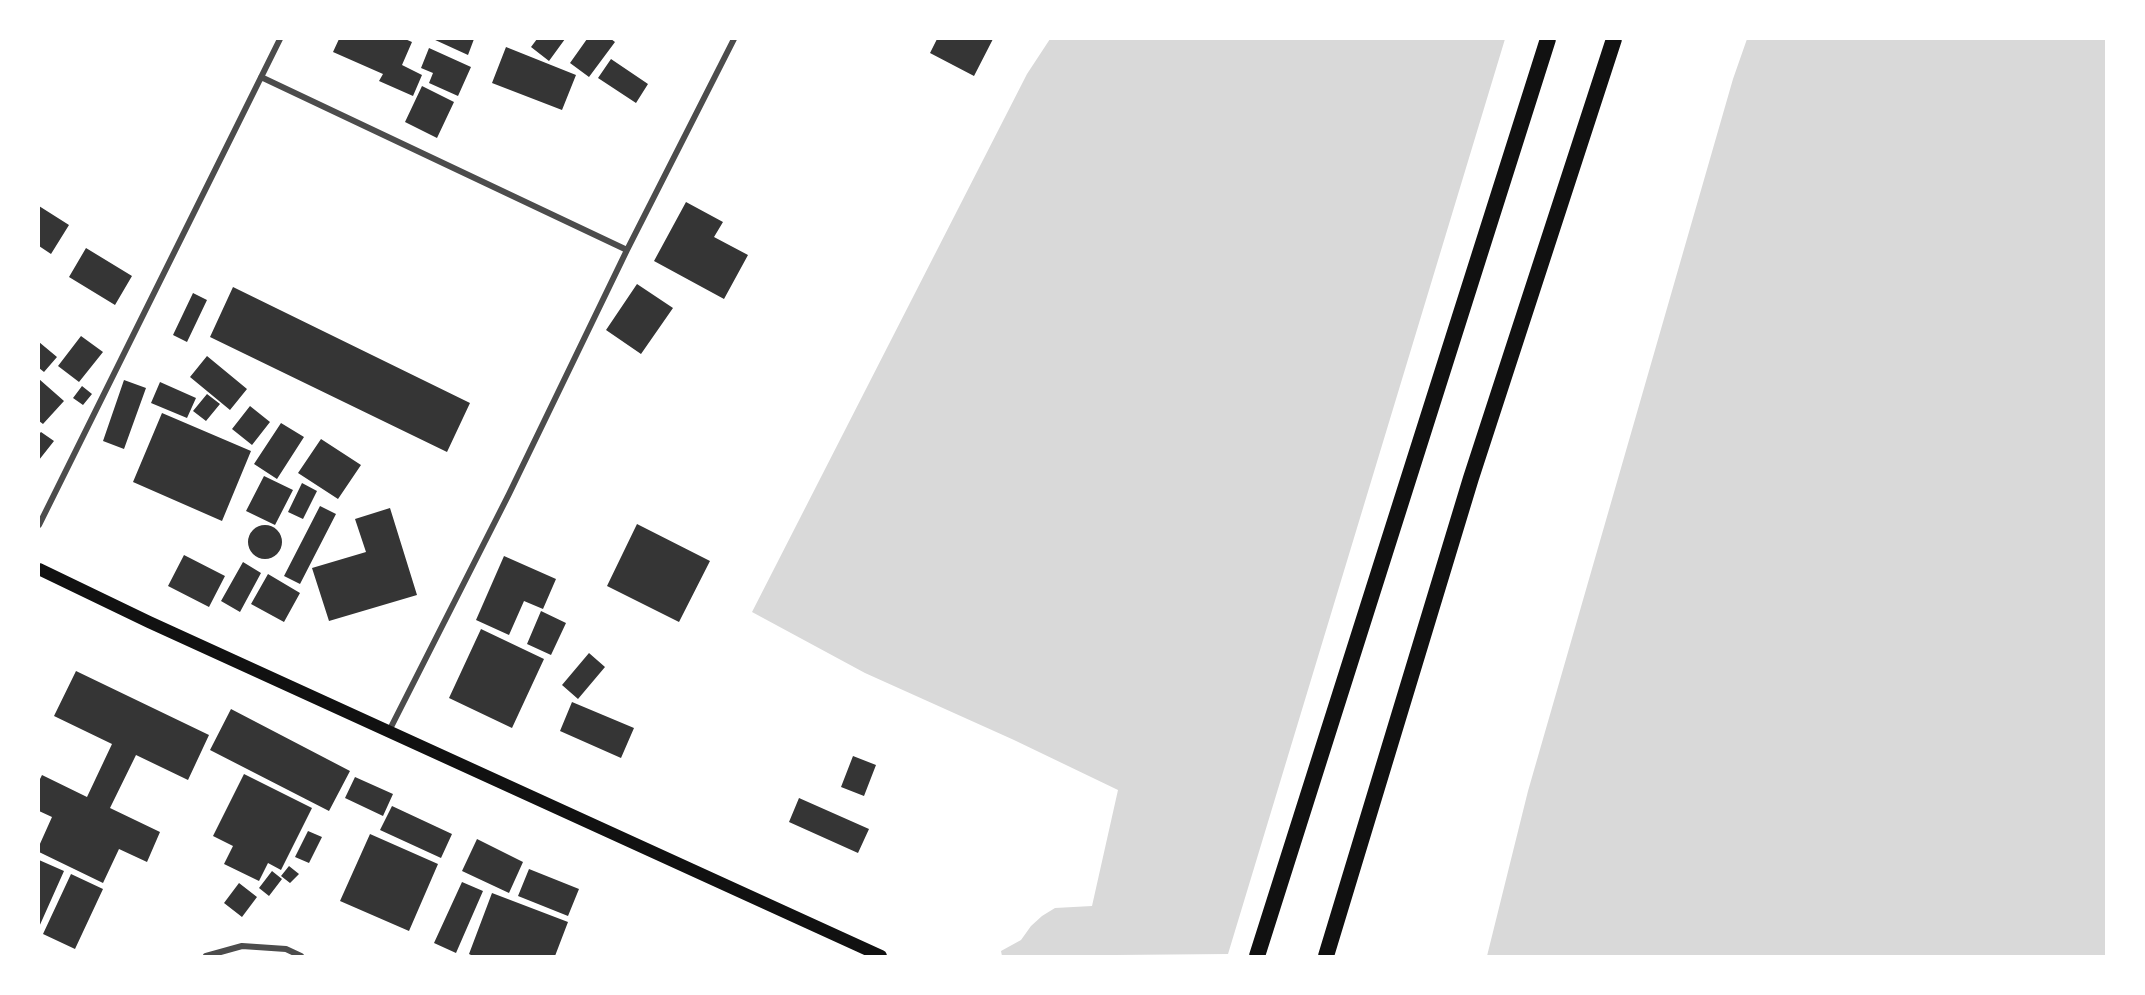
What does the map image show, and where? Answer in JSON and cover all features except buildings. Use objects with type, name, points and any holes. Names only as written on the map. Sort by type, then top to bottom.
[{"type":"highway","points":[[1257,956],[1548,39]]},
{"type":"highway","points":[[1326,956],[1472,477],[1614,39]]},
{"type":"main road","points":[[39,569],[149,622],[881,956]]},
{"type":"street","points":[[39,525],[280,39]]},
{"type":"street","points":[[388,731],[509,494],[627,250],[734,39]]},
{"type":"street","points":[[261,77],[627,250]]},
{"type":"street","points":[[206,956],[242,945],[286,949],[301,956]]},
{"type":"shaded area","points":[[1050,39],[1505,39],[1228,954],[1002,956],[1001,951],[1021,940],[1031,926],[1055,908],[1092,906],[1118,790],[865,673],[752,612],[1027,74]]},
{"type":"shaded area","points":[[1747,39],[2106,39],[2106,956],[1487,956],[1528,791],[1733,79]]}]
